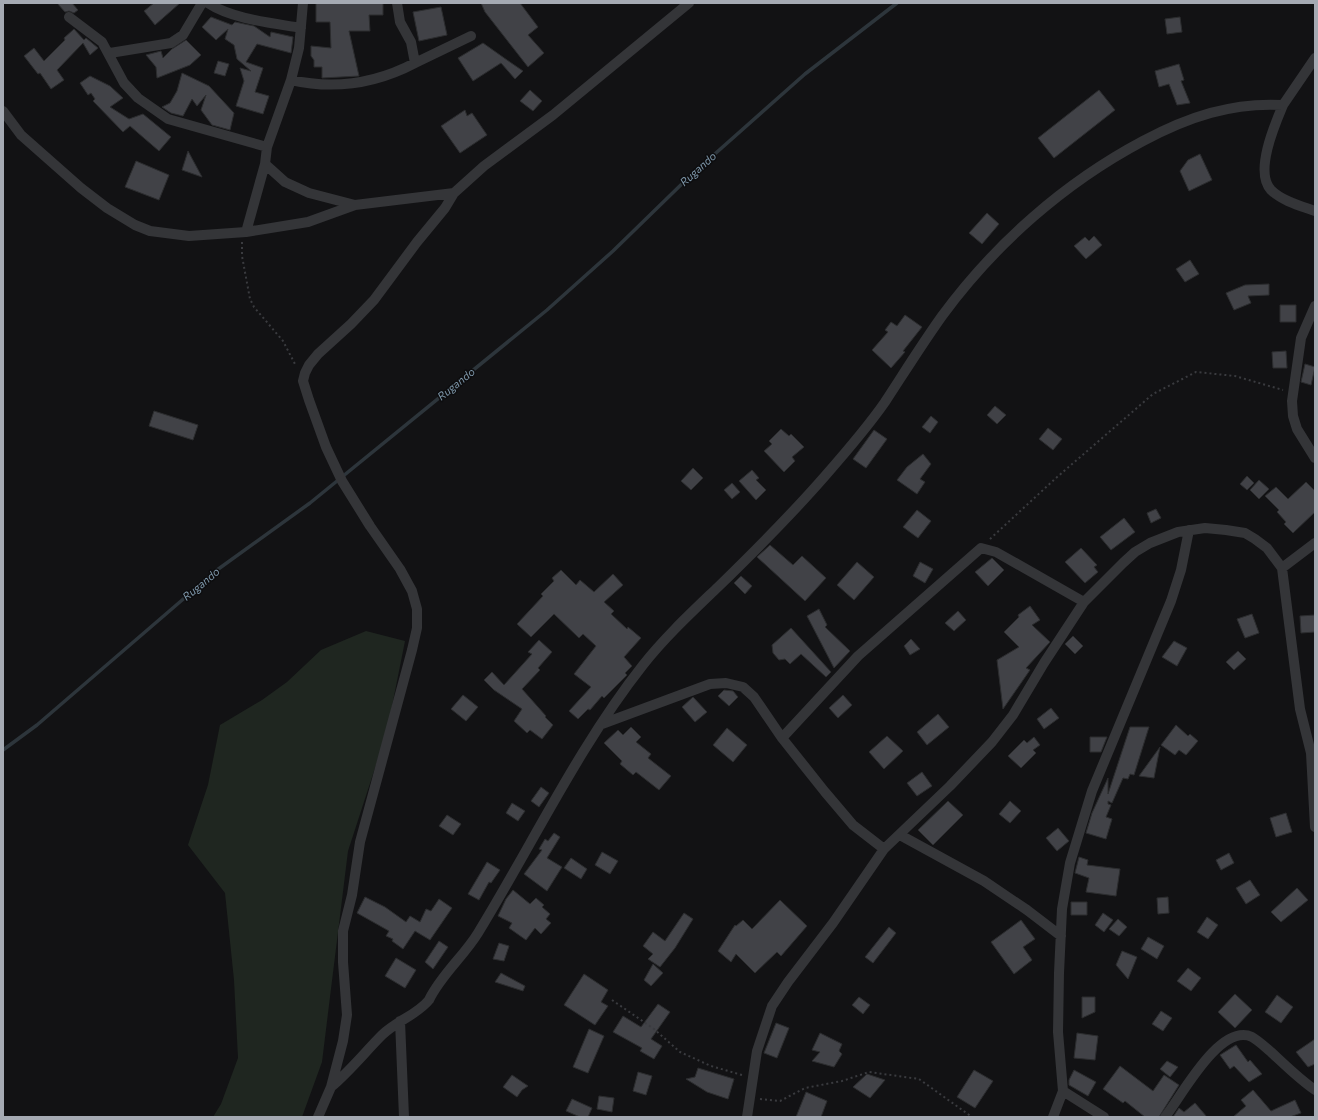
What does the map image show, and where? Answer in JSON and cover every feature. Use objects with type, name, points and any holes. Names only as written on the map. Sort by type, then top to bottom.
[{"type":"street","points":[[110,53],[171,43],[183,35],[202,3]]},
{"type":"street","points":[[208,3],[216,9],[261,21],[301,28]]},
{"type":"street","points":[[246,232],[265,164],[267,147],[291,80],[299,48],[303,3]]},
{"type":"street","points":[[397,3],[400,22],[411,42],[415,63]]},
{"type":"street","points":[[318,1117],[331,1087],[344,1041],[347,1015],[343,962],[344,931],[352,895],[360,842],[412,650],[417,628],[417,609],[412,591],[400,569],[370,526],[342,481],[326,447],[304,381],[309,365],[374,300],[416,242],[445,208],[454,193],[484,166],[554,115],[689,3]]},
{"type":"street","points":[[69,17],[102,42],[110,53],[124,83],[138,98],[155,112],[168,119],[267,147]]},
{"type":"street","points":[[291,80],[330,86],[357,84],[397,72],[471,36]]},
{"type":"street","points":[[1315,58],[1283,105],[1273,129],[1265,166],[1267,184],[1270,190],[1283,199],[1315,211]]},
{"type":"street","points":[[331,1087],[349,1071],[383,1034],[426,1004],[477,935],[602,724],[642,666],[666,639],[797,508],[842,457],[883,405],[944,313],[1018,228],[1075,182],[1113,157],[1153,136],[1188,120],[1216,110],[1262,104],[1283,105]]},
{"type":"street","points":[[3,111],[21,136],[53,165],[106,208],[134,225],[150,231],[167,234],[209,235],[246,232],[308,222],[355,205],[454,193]]},
{"type":"street","points":[[265,164],[285,182],[309,194],[355,205]]},
{"type":"street","points":[[1315,306],[1301,338],[1293,393],[1293,416],[1297,429],[1315,458]]},
{"type":"street","points":[[746,1117],[757,1051],[772,1006],[788,982],[833,923],[884,849],[950,786],[992,742],[1013,715],[1044,663],[1084,602],[1135,552],[1150,543],[1178,532],[1205,528],[1245,533],[1267,548],[1282,568],[1300,709],[1311,753],[1315,827]]},
{"type":"street","points":[[1053,1117],[1063,1091],[1058,1032],[1062,909],[1070,863],[1092,791],[1171,601],[1181,570],[1189,530]]},
{"type":"street","points":[[1282,568],[1315,543]]},
{"type":"street","points":[[782,738],[858,656],[981,548],[996,552],[1084,602]]},
{"type":"street","points":[[602,724],[710,684],[726,683],[743,687],[754,697],[782,738],[853,825],[884,849]]},
{"type":"street","points":[[900,835],[984,881],[1027,910],[1061,936]]},
{"type":"street","points":[[400,1021],[404,1117]]},
{"type":"street","points":[[1165,1117],[1208,1057],[1221,1045],[1237,1035],[1252,1038],[1315,1090]]},
{"type":"street","points":[[1063,1091],[1104,1117]]},
{"type":"path","points":[[246,232],[242,242],[242,256],[250,299],[254,307],[283,341],[304,381]]},
{"type":"path","points":[[981,548],[1056,478],[1153,394],[1196,372],[1235,376],[1293,393]]},
{"type":"path","points":[[612,1000],[654,1029],[680,1052],[711,1066],[753,1078]]},
{"type":"path","points":[[749,1098],[780,1101],[805,1088],[842,1081],[869,1072],[919,1079],[972,1117]]},
{"type":"shaded area","points":[[366,631],[405,641],[387,731],[348,851],[322,1062],[302,1117],[213,1117],[221,1104],[238,1058],[234,980],[225,893],[188,845],[208,785],[220,725],[262,700],[287,682],[321,650]]},
{"type":"building","points":[[57,3],[72,3],[78,10],[74,13],[69,11],[65,12]]},
{"type":"building","points":[[154,3],[180,3],[155,25],[144,11]]},
{"type":"building","points":[[316,3],[383,3],[383,15],[369,15],[370,31],[349,31],[359,76],[322,78],[322,67],[314,67],[314,60],[311,56],[311,46],[331,48],[330,22],[316,22]]},
{"type":"building","points":[[481,3],[520,3],[538,27],[528,35],[544,53],[528,67],[485,12]]},
{"type":"building","points":[[441,7],[447,35],[419,41],[413,12]]},
{"type":"building","points":[[211,17],[232,25],[235,22],[254,26],[270,37],[271,32],[293,37],[291,53],[257,44],[246,62],[263,68],[255,92],[269,96],[263,114],[236,106],[244,81],[240,68],[251,71],[237,59],[234,45],[225,39],[228,29],[216,40],[202,27]]},
{"type":"building","points":[[1180,17],[1182,32],[1167,34],[1165,19]]},
{"type":"building","points":[[74,29],[84,40],[86,38],[98,48],[90,55],[83,43],[57,70],[64,80],[51,89],[40,73],[38,74],[24,56],[34,48],[44,61]]},
{"type":"building","points":[[186,40],[201,55],[190,65],[157,78],[156,67],[146,55],[161,51],[163,58],[172,49]]},
{"type":"building","points":[[483,43],[523,71],[515,79],[501,63],[473,81],[458,58]]},
{"type":"building","points":[[218,61],[229,64],[225,76],[214,73]]},
{"type":"building","points":[[1179,64],[1184,80],[1181,81],[1190,103],[1177,105],[1169,84],[1159,87],[1155,71]]},
{"type":"building","points":[[182,73],[209,86],[234,113],[230,130],[212,125],[201,110],[206,95],[197,106],[192,99],[183,116],[171,113],[162,107],[170,103],[177,91]]},
{"type":"building","points":[[90,76],[110,86],[123,98],[110,107],[129,119],[143,114],[171,137],[159,151],[130,126],[123,132],[93,101],[95,99],[91,93],[88,95],[80,83]]},
{"type":"building","points":[[530,90],[542,101],[533,111],[520,101]]},
{"type":"building","points":[[1099,90],[1115,110],[1054,158],[1038,138]]},
{"type":"building","points":[[465,110],[467,116],[472,113],[487,135],[460,153],[441,126]]},
{"type":"building","points":[[188,151],[202,177],[182,170]]},
{"type":"building","points":[[1200,154],[1212,180],[1189,191],[1180,171],[1188,160]]},
{"type":"building","points":[[136,161],[169,175],[159,200],[125,187]]},
{"type":"building","points":[[987,213],[999,224],[982,244],[969,233]]},
{"type":"building","points":[[1094,236],[1102,245],[1086,259],[1074,246],[1085,237],[1089,241]]},
{"type":"building","points":[[1190,260],[1199,274],[1185,282],[1176,269]]},
{"type":"building","points":[[1269,284],[1269,295],[1248,296],[1251,303],[1234,310],[1226,293],[1245,285]]},
{"type":"building","points":[[1280,305],[1296,305],[1296,322],[1280,322]]},
{"type":"building","points":[[905,315],[922,327],[903,351],[905,352],[891,368],[872,350],[888,332],[885,330],[891,322],[897,326]]},
{"type":"building","points":[[1286,351],[1287,368],[1273,368],[1272,352]]},
{"type":"building","points":[[1305,364],[1315,367],[1311,385],[1301,382]]},
{"type":"building","points":[[995,406],[1006,415],[997,424],[987,415]]},
{"type":"building","points":[[154,411],[198,425],[193,440],[149,426]]},
{"type":"building","points":[[931,416],[938,422],[930,433],[922,427]]},
{"type":"building","points":[[1048,428],[1062,439],[1053,450],[1039,439]]},
{"type":"building","points":[[781,429],[789,436],[791,434],[804,447],[792,457],[795,461],[784,472],[764,451],[772,444],[769,441]]},
{"type":"building","points":[[874,430],[887,439],[866,468],[853,459]]},
{"type":"building","points":[[923,454],[931,464],[920,479],[925,482],[917,494],[897,480],[907,467]]},
{"type":"building","points":[[693,468],[703,478],[691,490],[681,481]]},
{"type":"building","points":[[752,470],[759,478],[756,480],[766,490],[756,500],[739,481]]},
{"type":"building","points":[[1247,476],[1254,483],[1247,490],[1240,484]]},
{"type":"building","points":[[1259,480],[1269,489],[1259,499],[1250,490]]},
{"type":"building","points":[[1306,482],[1315,491],[1315,512],[1293,533],[1284,524],[1286,522],[1277,512],[1279,510],[1265,496],[1276,487],[1288,499]]},
{"type":"building","points":[[732,483],[740,492],[732,499],[724,490]]},
{"type":"building","points":[[1156,509],[1161,518],[1151,523],[1147,513]]},
{"type":"building","points":[[917,510],[931,521],[918,538],[903,527]]},
{"type":"building","points":[[1124,518],[1135,532],[1111,550],[1100,537]]},
{"type":"building","points":[[770,545],[793,565],[802,556],[826,578],[805,601],[757,557]]},
{"type":"building","points":[[1081,548],[1097,565],[1094,567],[1098,572],[1085,583],[1065,562]]},
{"type":"building","points":[[992,558],[1004,570],[988,586],[975,572]]},
{"type":"building","points":[[857,562],[874,577],[854,600],[837,585]]},
{"type":"building","points":[[920,562],[933,569],[925,583],[913,576]]},
{"type":"building","points":[[561,570],[576,585],[580,580],[594,592],[613,574],[623,585],[604,602],[614,611],[611,614],[627,629],[628,627],[641,638],[624,657],[632,666],[625,673],[627,675],[604,698],[602,696],[590,710],[588,709],[578,719],[569,711],[591,687],[574,674],[596,646],[583,634],[579,638],[554,614],[531,637],[517,624],[543,596],[541,594],[554,581],[552,578]]},
{"type":"building","points":[[741,576],[752,586],[745,594],[734,583]]},
{"type":"building","points":[[1030,606],[1040,620],[1032,625],[1050,642],[1026,668],[1030,670],[1003,709],[997,660],[1019,647],[1004,632],[1019,617],[1018,615]]},
{"type":"building","points":[[819,609],[827,625],[825,627],[850,651],[834,668],[807,616]]},
{"type":"building","points":[[958,611],[966,620],[954,631],[945,623]]},
{"type":"building","points":[[1252,614],[1259,633],[1245,638],[1237,619]]},
{"type":"building","points":[[1315,615],[1315,632],[1301,633],[1300,616]]},
{"type":"building","points":[[791,628],[831,672],[826,677],[801,654],[790,664],[785,659],[779,660],[773,653],[772,645]]},
{"type":"building","points":[[1073,636],[1083,646],[1075,654],[1065,644]]},
{"type":"building","points":[[911,639],[920,649],[910,655],[904,646]]},
{"type":"building","points":[[539,640],[552,652],[538,668],[540,670],[522,689],[553,725],[542,739],[530,730],[527,733],[514,721],[522,709],[494,690],[484,680],[492,672],[504,685],[532,654],[528,652]]},
{"type":"building","points":[[1174,641],[1187,648],[1177,666],[1162,657]]},
{"type":"building","points":[[1238,651],[1246,659],[1234,670],[1226,662]]},
{"type":"building","points":[[724,690],[733,691],[738,697],[729,706],[718,696]]},
{"type":"building","points":[[463,695],[478,707],[466,721],[451,709]]},
{"type":"building","points":[[843,695],[852,705],[838,718],[829,708]]},
{"type":"building","points":[[693,697],[707,712],[695,722],[682,707]]},
{"type":"building","points":[[1051,708],[1059,718],[1044,729],[1037,719]]},
{"type":"building","points":[[938,714],[949,727],[927,745],[917,732]]},
{"type":"building","points":[[1176,725],[1188,736],[1190,734],[1198,741],[1186,755],[1179,750],[1175,755],[1161,745]]},
{"type":"building","points":[[631,727],[641,737],[636,742],[651,754],[648,758],[671,776],[659,790],[636,772],[633,775],[620,764],[622,761],[604,743],[618,730],[623,735]]},
{"type":"building","points":[[1130,727],[1149,727],[1134,775],[1130,774],[1128,779],[1123,778],[1112,803],[1108,801],[1108,804],[1111,805],[1106,817],[1112,819],[1106,839],[1086,833],[1092,813],[1108,778],[1108,794]]},
{"type":"building","points":[[727,728],[747,745],[733,762],[713,745]]},
{"type":"building","points":[[887,736],[903,751],[884,769],[869,752]]},
{"type":"building","points":[[1034,737],[1040,745],[1033,750],[1036,753],[1021,768],[1008,756],[1024,740],[1027,743]]},
{"type":"building","points":[[1090,737],[1107,737],[1101,752],[1090,752]]},
{"type":"building","points":[[1160,747],[1154,778],[1139,776]]},
{"type":"building","points":[[922,772],[932,786],[917,796],[907,783]]},
{"type":"building","points":[[541,787],[549,793],[539,807],[531,801]]},
{"type":"building","points":[[948,801],[963,815],[933,845],[918,830]]},
{"type":"building","points":[[1010,801],[1021,811],[1010,823],[999,814]]},
{"type":"building","points":[[512,803],[525,811],[518,821],[506,813]]},
{"type":"building","points":[[1286,813],[1292,832],[1276,837],[1270,818]]},
{"type":"building","points":[[447,815],[461,824],[453,835],[439,826]]},
{"type":"building","points":[[1058,828],[1069,841],[1057,851],[1046,838]]},
{"type":"building","points":[[554,833],[560,837],[547,858],[562,867],[547,891],[524,874],[542,850],[539,849],[545,839],[548,841]]},
{"type":"building","points":[[602,852],[618,861],[610,874],[595,865]]},
{"type":"building","points":[[1229,853],[1234,863],[1221,870],[1216,860]]},
{"type":"building","points":[[1079,857],[1088,860],[1087,865],[1120,869],[1116,896],[1086,892],[1089,878],[1075,873]]},
{"type":"building","points":[[571,858],[587,869],[581,879],[564,868]]},
{"type":"building","points":[[487,862],[500,870],[491,883],[489,882],[479,900],[468,894]]},
{"type":"building","points":[[1250,880],[1260,895],[1246,904],[1236,888]]},
{"type":"building","points":[[1297,888],[1308,900],[1281,922],[1271,912]]},
{"type":"building","points":[[513,890],[530,904],[536,898],[544,905],[542,907],[550,914],[546,919],[551,923],[541,934],[535,928],[526,940],[509,928],[512,923],[498,916],[506,899]]},
{"type":"building","points":[[365,897],[385,907],[406,922],[410,916],[420,922],[426,909],[431,911],[439,899],[452,908],[430,940],[415,931],[403,949],[392,941],[393,939],[386,936],[389,931],[357,913]]},
{"type":"building","points":[[1168,897],[1169,913],[1158,914],[1157,898]]},
{"type":"building","points":[[780,900],[807,926],[781,956],[777,952],[755,973],[736,954],[731,962],[718,951],[735,925],[736,926],[743,920],[752,929]]},
{"type":"building","points":[[1071,902],[1087,902],[1087,915],[1071,915]]},
{"type":"building","points":[[684,913],[693,919],[675,948],[660,967],[648,959],[653,954],[643,946],[653,932],[665,941]]},
{"type":"building","points":[[1103,913],[1113,920],[1104,932],[1095,925]]},
{"type":"building","points":[[1207,917],[1218,925],[1208,939],[1197,932]]},
{"type":"building","points":[[1118,919],[1127,927],[1119,936],[1109,929]]},
{"type":"building","points":[[1021,920],[1035,939],[1023,947],[1032,960],[1014,974],[991,942]]},
{"type":"building","points":[[889,927],[896,933],[873,963],[865,957]]},
{"type":"building","points":[[1148,937],[1164,946],[1157,959],[1141,949]]},
{"type":"building","points":[[439,941],[448,947],[433,969],[425,962]]},
{"type":"building","points":[[499,943],[509,946],[504,961],[493,959]]},
{"type":"building","points":[[1122,951],[1137,957],[1128,979],[1116,965]]},
{"type":"building","points":[[396,958],[416,970],[405,988],[385,976]]},
{"type":"building","points":[[653,964],[663,973],[651,986],[644,980]]},
{"type":"building","points":[[1188,968],[1201,978],[1191,991],[1177,981]]},
{"type":"building","points":[[501,973],[525,986],[523,991],[495,982]]},
{"type":"building","points":[[584,974],[608,990],[601,1002],[608,1006],[595,1025],[564,1005]]},
{"type":"building","points":[[1235,994],[1252,1010],[1235,1028],[1218,1012]]},
{"type":"building","points":[[1277,995],[1293,1007],[1281,1023],[1265,1012]]},
{"type":"building","points":[[859,997],[870,1005],[863,1014],[852,1005]]},
{"type":"building","points":[[1082,997],[1095,997],[1095,1012],[1082,1018]]},
{"type":"building","points":[[658,1004],[670,1012],[651,1039],[662,1046],[654,1059],[640,1051],[642,1048],[613,1032],[623,1016],[641,1027]]},
{"type":"building","points":[[1161,1011],[1172,1018],[1163,1031],[1152,1024]]},
{"type":"building","points":[[776,1023],[789,1028],[777,1058],[764,1053]]},
{"type":"building","points":[[589,1029],[604,1036],[588,1073],[573,1067]]},
{"type":"building","points":[[820,1033],[842,1044],[839,1051],[842,1054],[834,1067],[812,1061],[820,1052],[812,1050]]},
{"type":"building","points":[[1077,1033],[1098,1036],[1095,1060],[1074,1058]]},
{"type":"building","points":[[1315,1039],[1315,1064],[1308,1067],[1296,1052]]},
{"type":"building","points":[[1236,1045],[1248,1062],[1250,1060],[1262,1074],[1249,1082],[1234,1066],[1230,1069],[1220,1055]]},
{"type":"building","points":[[1167,1061],[1178,1067],[1170,1077],[1160,1069]]},
{"type":"building","points":[[1120,1066],[1153,1091],[1164,1075],[1179,1085],[1159,1117],[1145,1117],[1125,1101],[1123,1103],[1103,1089]]},
{"type":"building","points":[[698,1068],[734,1079],[728,1099],[707,1092],[686,1079],[695,1077]]},
{"type":"building","points":[[974,1070],[993,1081],[975,1108],[957,1097]]},
{"type":"building","points":[[1074,1070],[1096,1082],[1088,1096],[1069,1085],[1069,1080]]},
{"type":"building","points":[[638,1072],[652,1076],[646,1095],[633,1091]]},
{"type":"building","points":[[867,1074],[885,1080],[870,1098],[853,1087]]},
{"type":"building","points":[[512,1075],[528,1086],[522,1090],[517,1097],[503,1087]]},
{"type":"building","points":[[1253,1090],[1271,1111],[1295,1100],[1301,1113],[1290,1117],[1233,1117],[1246,1106],[1241,1100]]},
{"type":"building","points":[[806,1092],[827,1101],[821,1117],[796,1117]]},
{"type":"building","points":[[599,1096],[614,1098],[612,1112],[597,1109]]},
{"type":"building","points":[[572,1099],[592,1108],[588,1117],[580,1117],[566,1111]]},
{"type":"building","points":[[1195,1103],[1207,1117],[1173,1117],[1179,1108],[1184,1112]]},
{"type":"waterway","name":"Rugando","points":[[3,750],[37,725],[217,570],[310,503],[547,310],[613,251],[690,176],[805,74],[897,3]]}]
